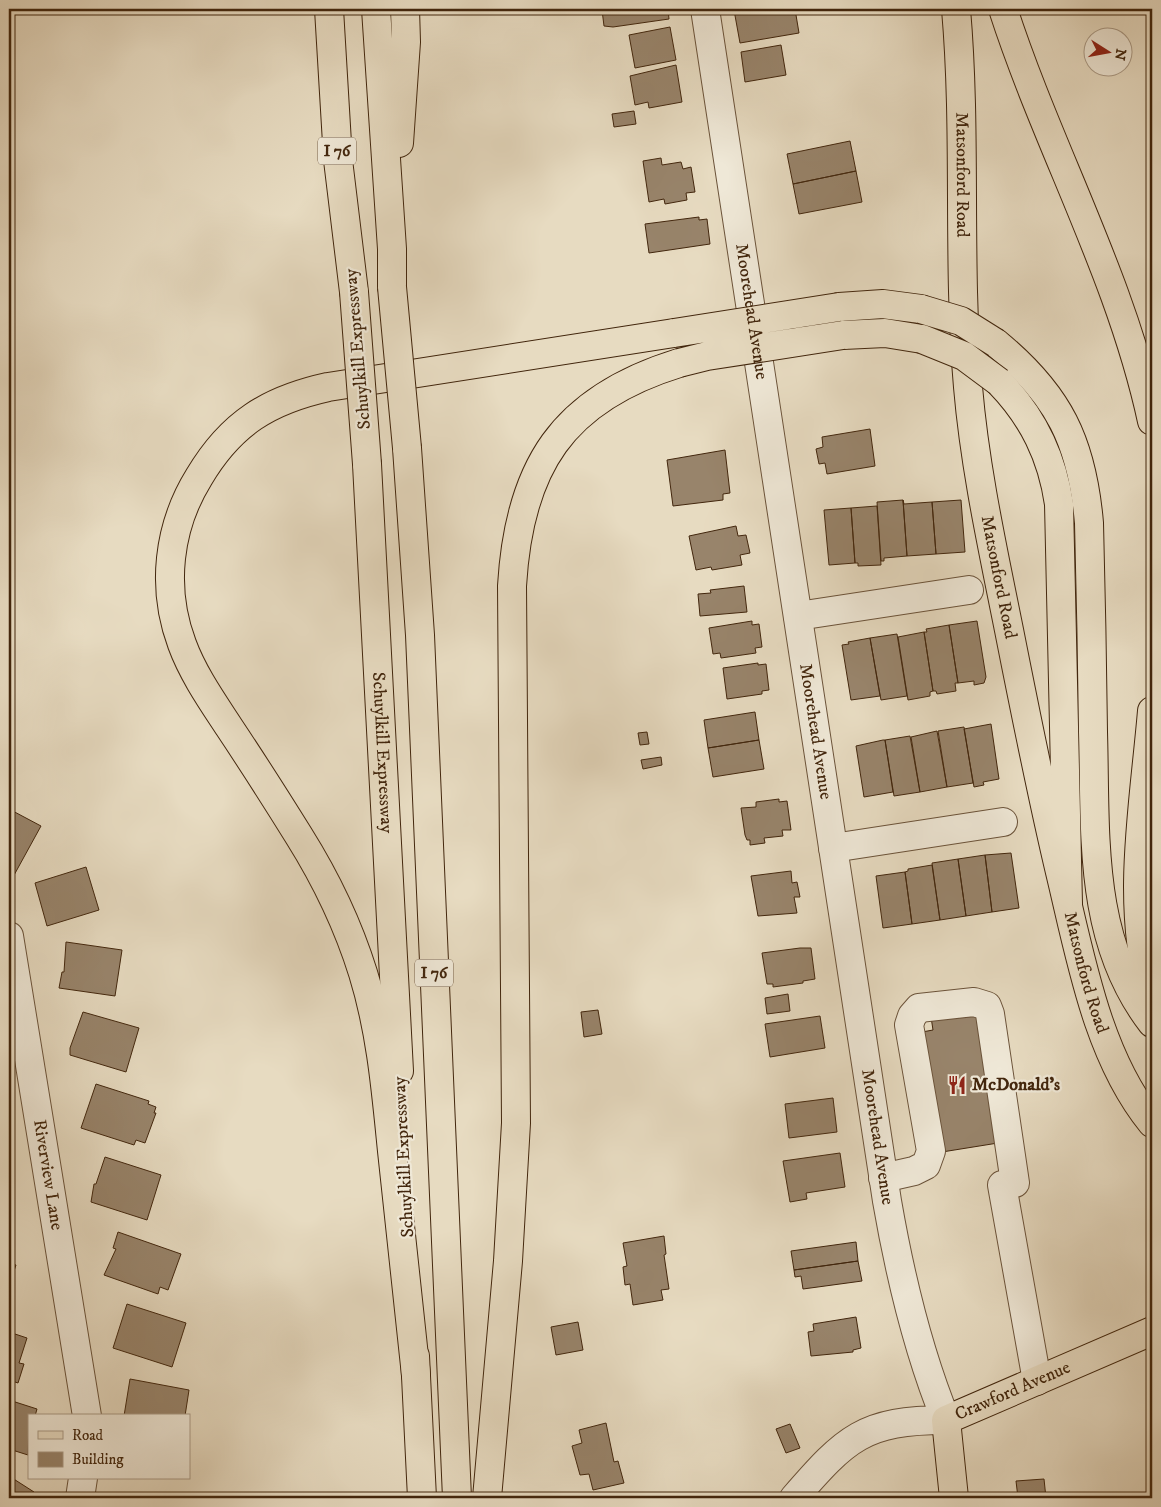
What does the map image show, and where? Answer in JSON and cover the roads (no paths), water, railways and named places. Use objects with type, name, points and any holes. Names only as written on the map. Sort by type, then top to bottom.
[{"type":"main road","points":[[323,9],[338,160]]},
{"type":"main road","name":"Schuylkill Expressway","points":[[329,9],[338,160],[354,292],[368,464],[422,1498]]},
{"type":"main road","name":"Schuylkill Expressway","points":[[376,9],[392,249],[392,287],[407,448],[420,635],[457,1498]]},
{"type":"main road","points":[[392,249],[406,42],[404,9]]},
{"type":"main road","name":"Matsonford Road","points":[[956,9],[960,84],[964,337],[976,457],[987,524],[1048,821],[1087,980],[1108,1043],[1131,1094],[1152,1123]]},
{"type":"main road","points":[[1003,9],[1112,287],[1144,383],[1152,422]]},
{"type":"main road","points":[[416,1375],[383,1071],[373,1010],[364,975],[338,907],[321,874],[301,838],[204,688],[182,644],[174,620],[169,571],[176,527],[189,493],[220,447],[259,411],[280,401],[328,387],[839,307],[883,304],[921,309],[961,321],[996,343],[1032,374],[1059,411],[1072,441],[1084,478],[1089,523],[1098,882],[1105,921],[1120,970],[1131,992],[1152,1023]]},
{"type":"main road","points":[[487,1498],[508,1261],[516,1122],[512,586],[516,534],[530,488],[540,465],[569,425],[588,408],[630,381],[679,363],[708,356],[843,335],[885,333],[922,339],[964,356],[999,382],[1014,397],[1034,426],[1051,464],[1056,484],[1061,525],[1068,904]]},
{"type":"main road","points":[[1152,711],[1138,868],[1137,903],[1139,940],[1152,997]]},
{"type":"main road","name":"Crawford Avenue","points":[[954,1498],[946,1420],[1152,1331]]},
{"type":"street","name":"Moorehead Avenue","points":[[705,9],[883,1178],[898,1263],[916,1335],[930,1380],[946,1420]]},
{"type":"street","points":[[798,616],[969,590]]},
{"type":"street","points":[[833,848],[1003,822]]},
{"type":"street","name":"Riverview Lane","points":[[9,936],[87,1414]]},
{"type":"street","points":[[883,1178],[914,1171],[926,1165],[931,1152],[909,1025],[912,1016],[919,1008],[974,1002],[987,1006],[990,1014],[1008,1184],[1037,1381]]},
{"type":"street","points":[[794,1498],[840,1448],[856,1437],[875,1428],[908,1420],[946,1420]]},
{"type":"street","points":[[80,1498],[83,1480]]},
{"type":"place","name":"McDonald's","points":[[957,1085]]}]
